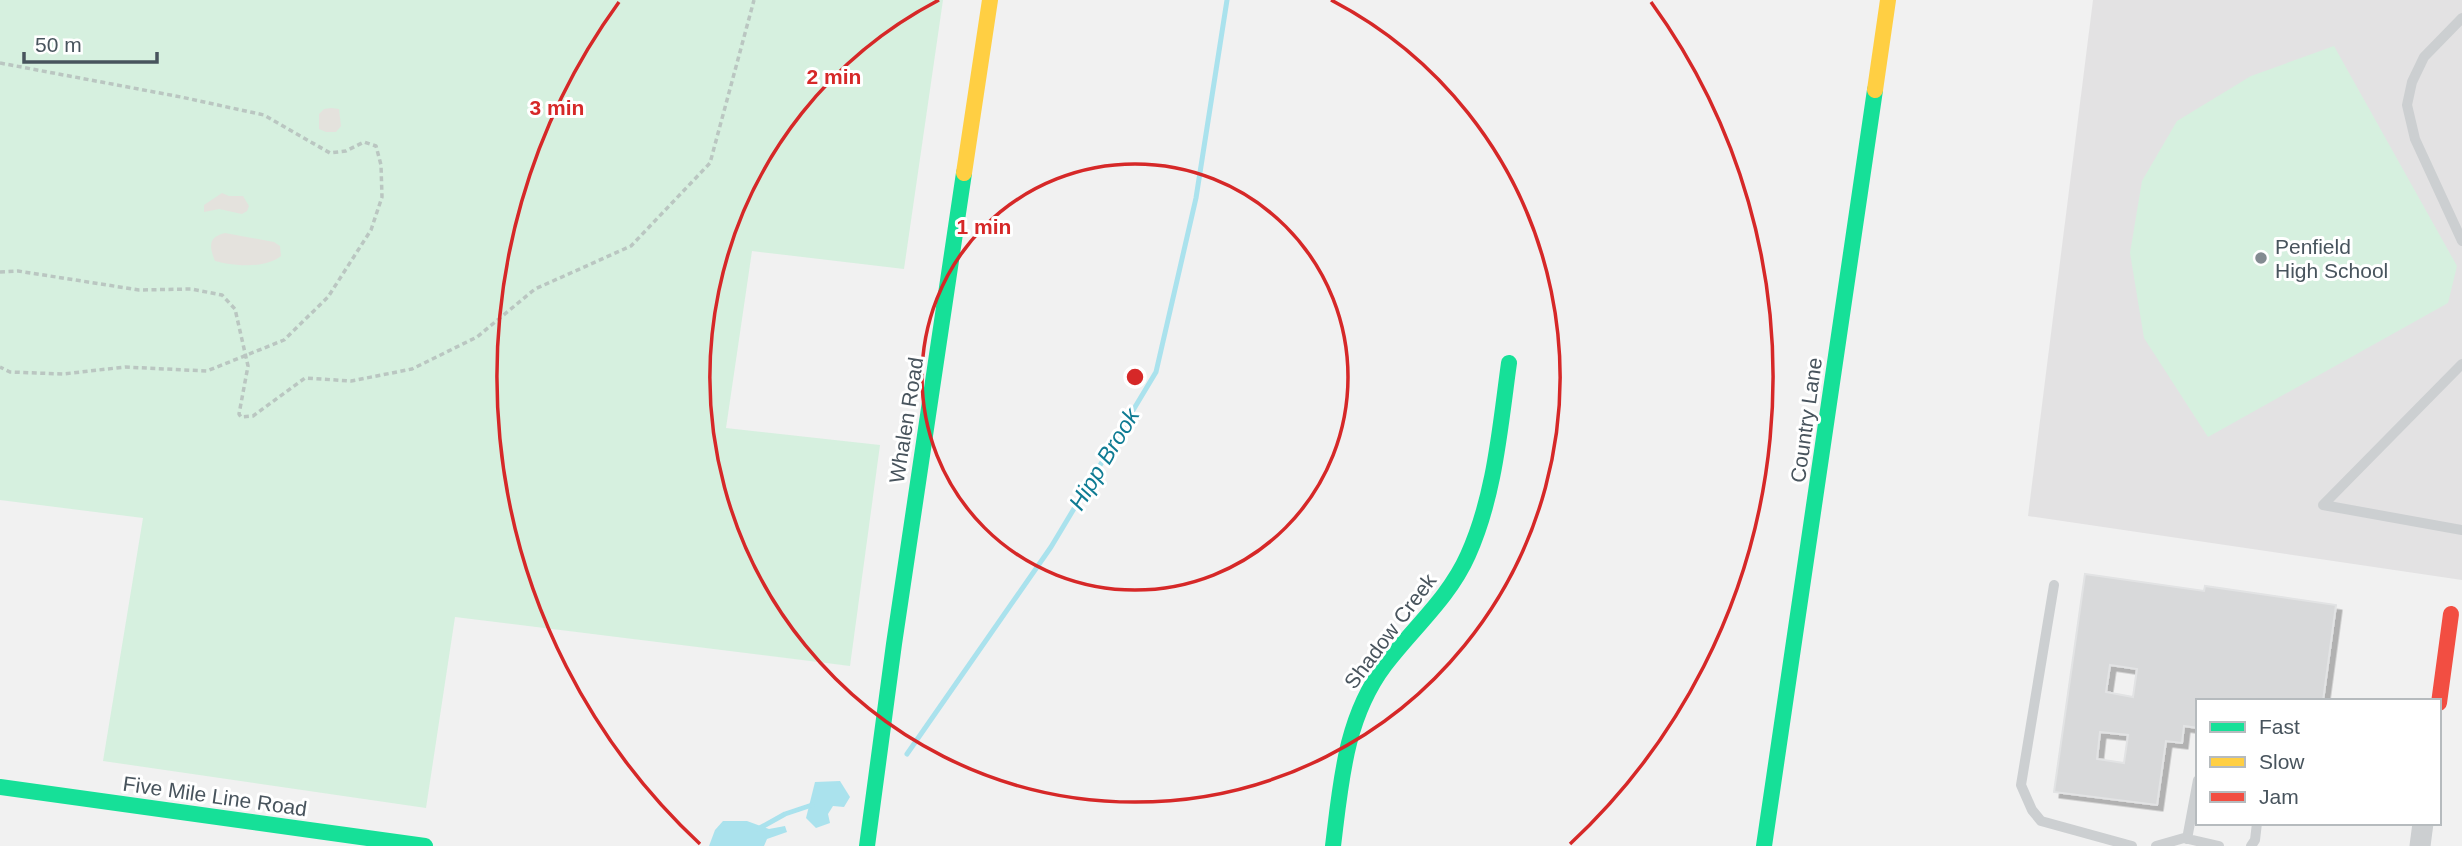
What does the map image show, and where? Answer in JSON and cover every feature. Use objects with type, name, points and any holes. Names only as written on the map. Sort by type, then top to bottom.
[{"type":"street","name":"Whalen Road","points":[[867,846],[894,644],[990,0]]},
{"type":"street","name":"Country Lane","points":[[1764,846],[1888,0]]},
{"type":"street","name":"Shadow Creek","points":[[1333,846],[1344,765],[1361,704],[1373,682],[1394,654],[1448,592],[1483,519],[1494,475],[1509,363]]},
{"type":"street","points":[[2440,699],[2451,614]]},
{"type":"street","name":"Five Mile Line Road","points":[[0,787],[425,846]]},
{"type":"street","points":[[2420,846],[2423,825]]},
{"type":"lane","points":[[2462,18],[2424,57],[2412,82],[2407,105],[2415,139],[2462,241]]},
{"type":"lane","points":[[2462,365],[2323,505],[2462,530]]},
{"type":"lane","points":[[2054,585],[2021,785],[2032,810],[2042,821],[2132,846]]},
{"type":"lane","points":[[2187,839],[2196,791]]},
{"type":"lane","points":[[2251,846],[2255,840],[2257,825]]},
{"type":"lane","points":[[2156,846],[2187,839],[2219,846]]},
{"type":"path","points":[[0,272],[18,271],[139,290],[191,289],[222,295],[235,309],[248,366],[239,414],[241,417],[246,418],[305,378],[351,381],[412,369],[477,337],[535,289],[631,246],[710,163],[754,0]]},
{"type":"path","points":[[0,64],[264,115],[330,152],[346,151],[364,142],[376,145],[381,165],[382,197],[371,230],[352,263],[328,297],[284,340],[207,371],[125,367],[63,374],[10,372],[0,367]]},
{"type":"shaded area","name":"Penfield High School","points":[[2093,0],[2462,0],[2462,580],[2028,516]]},
{"type":"green space","points":[[0,0],[943,0],[904,269],[752,251],[726,428],[880,445],[850,666],[455,617],[426,808],[103,761],[143,518],[0,500]]},
{"type":"green space","points":[[2334,46],[2457,266],[2448,303],[2208,437],[2144,338],[2130,253],[2142,181],[2177,121],[2251,76]]},
{"type":"sand","points":[[324,109],[339,109],[341,126],[336,132],[326,132],[319,129],[319,114]]},
{"type":"sand","points":[[222,193],[243,196],[249,206],[247,211],[242,214],[219,209],[204,212],[204,205]]},
{"type":"sand","points":[[225,233],[274,242],[280,246],[281,256],[258,265],[215,261],[211,243],[215,237]]},
{"type":"water","points":[[840,781],[850,797],[844,807],[833,806],[828,814],[830,823],[816,828],[806,818],[815,782]]},
{"type":"water","points":[[723,821],[747,821],[769,829],[785,826],[787,832],[767,839],[764,846],[709,846],[715,830]]},
{"type":"building","points":[[2085,574],[2204,591],[2205,586],[2336,605],[2323,699],[2196,699],[2196,728],[2184,726],[2182,743],[2166,741],[2157,805],[2054,792]],"holes":[[[2110,665],[2137,669],[2133,697],[2106,692]],[[2100,732],[2128,735],[2124,763],[2097,759]]]},
{"type":"waterway","name":"Hipp Brook","points":[[907,754],[1051,547],[1156,372],[1196,198],[1227,0]]},
{"type":"waterway","name":"Hipp Brook","points":[[758,829],[785,814],[812,805]]},
{"type":"traffic: fast","points":[[1764,846],[1875,90]]},
{"type":"traffic: fast","points":[[867,846],[964,173]]},
{"type":"traffic: fast","points":[[1333,846],[1342,775],[1361,707],[1385,665],[1451,585],[1477,532],[1485,509],[1495,460],[1509,363]]},
{"type":"traffic: fast","points":[[0,787],[425,846]]},
{"type":"traffic: slow","points":[[964,173],[990,0]]},
{"type":"traffic: slow","points":[[1875,90],[1888,0]]},
{"type":"traffic: jam","points":[[2440,699],[2451,614]]},
{"type":"place","name":"Penfield High School","points":[[2261,258]]}]
